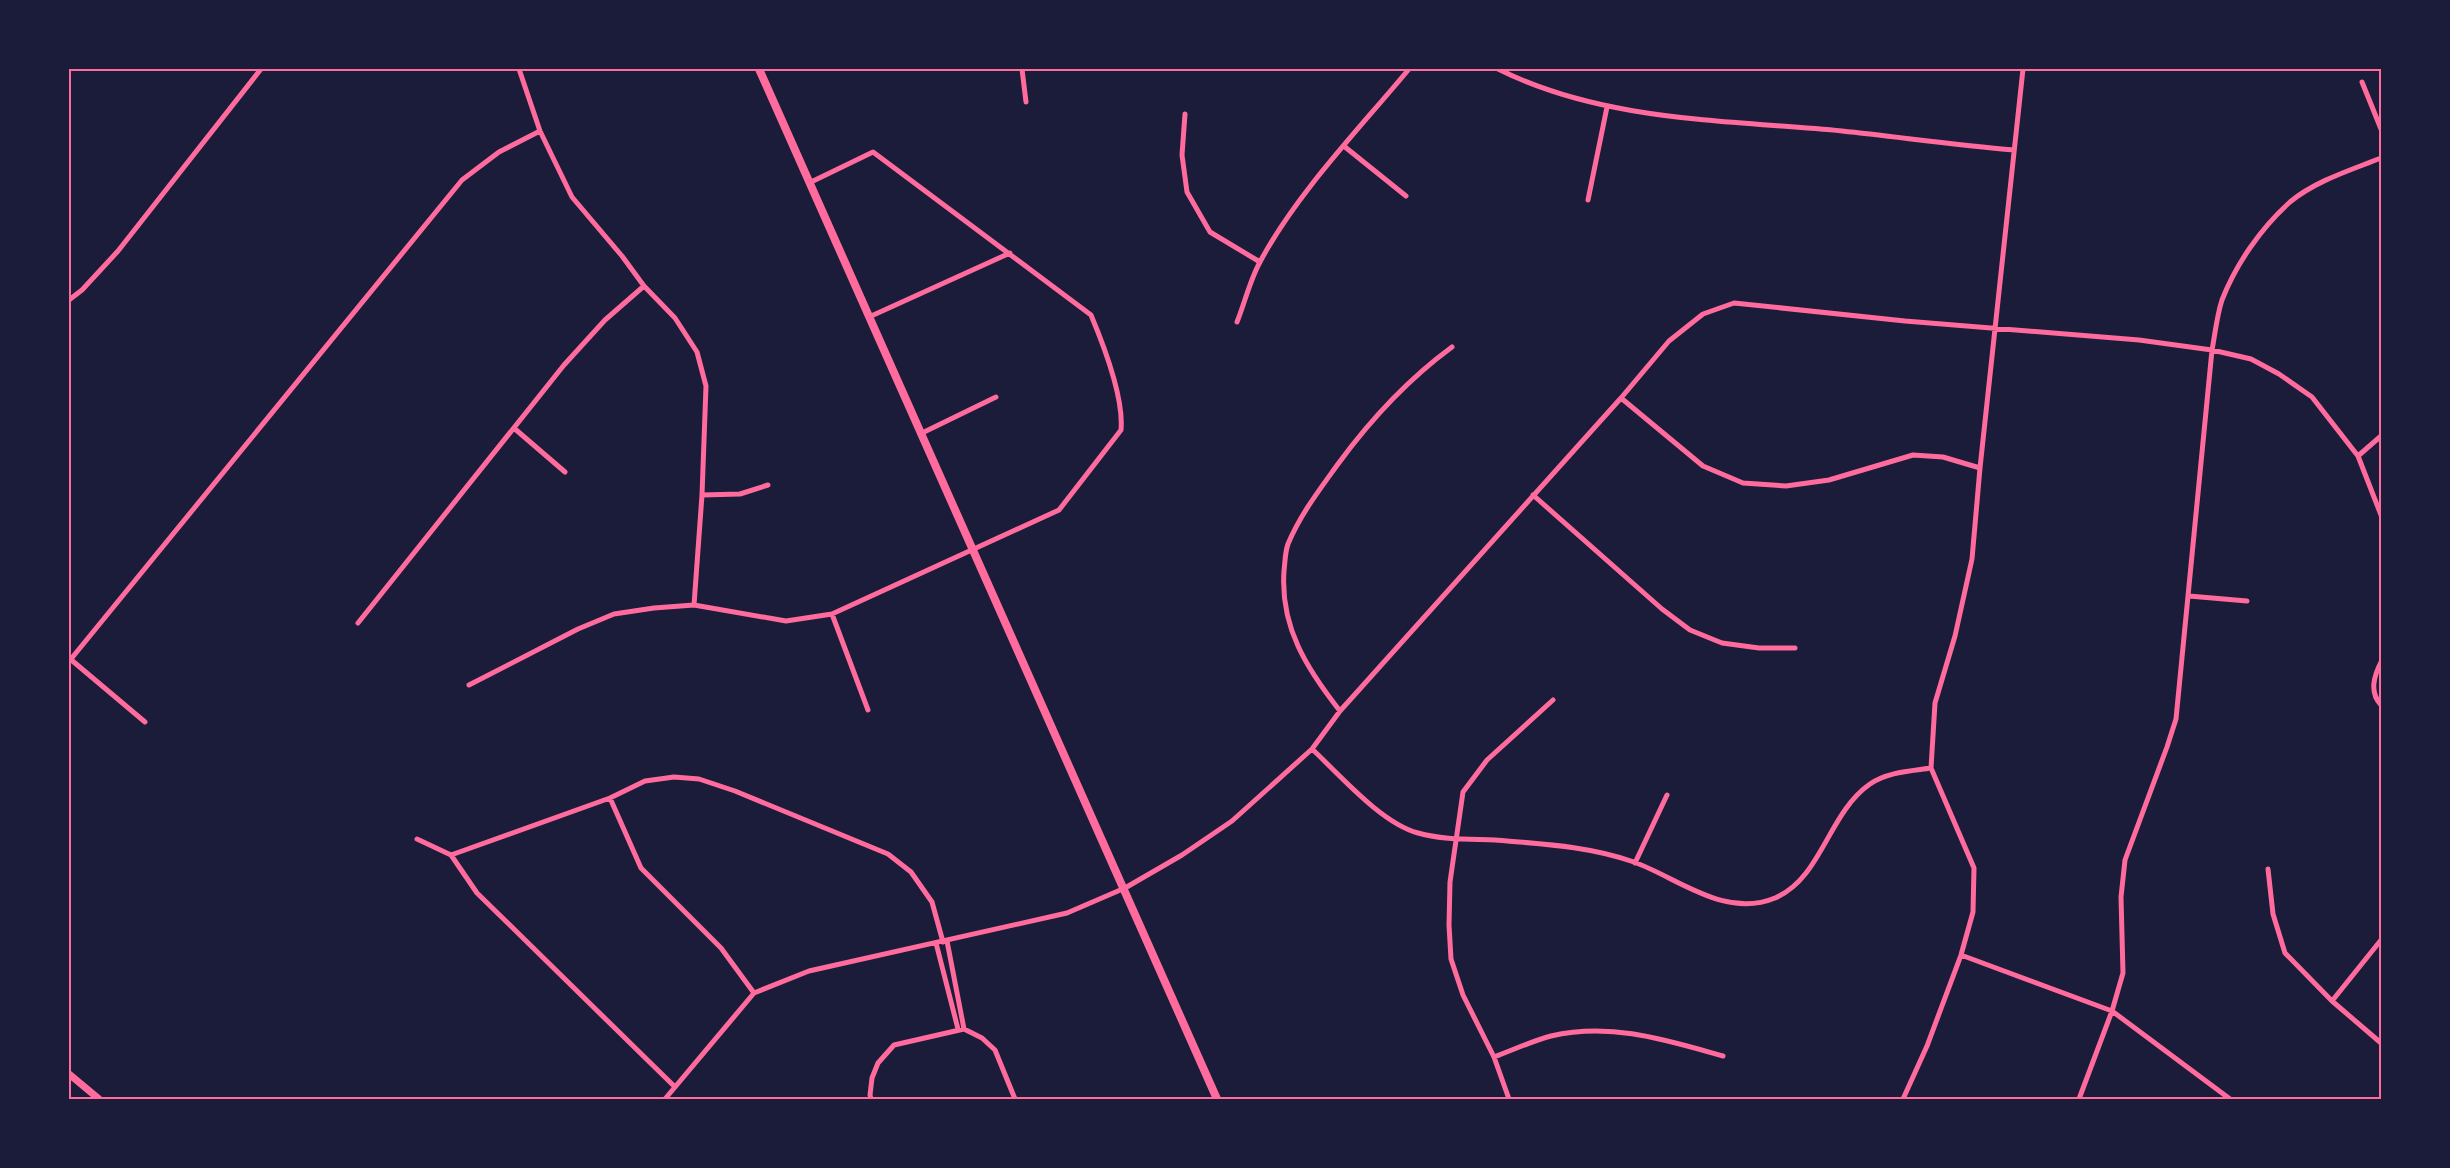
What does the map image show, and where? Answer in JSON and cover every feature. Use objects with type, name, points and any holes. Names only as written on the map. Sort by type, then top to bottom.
[{"type":"main road","points":[[759,69],[1217,1099]]},
{"type":"street","points":[[69,300],[82,290],[118,251],[261,69]]},
{"type":"street","points":[[519,69],[540,131],[572,197],[644,286],[675,318],[697,352],[706,386],[702,495],[694,605]]},
{"type":"street","points":[[1022,69],[1026,102]]},
{"type":"street","points":[[1237,321],[1260,262],[1306,192],[1409,69]]},
{"type":"street","points":[[1498,69],[1551,91],[1607,107],[1756,126],[1841,131],[2014,150]]},
{"type":"street","points":[[1903,1099],[1928,1046],[1961,955],[1973,912],[1974,868],[1931,768],[1935,703],[1955,636],[1972,559],[2023,69]]},
{"type":"street","points":[[2362,82],[2381,129]]},
{"type":"street","points":[[1588,200],[1607,107]]},
{"type":"street","points":[[1185,114],[1182,155],[1187,192],[1210,232],[1260,262]]},
{"type":"street","points":[[145,722],[70,658],[462,180],[499,152],[540,131]]},
{"type":"street","points":[[1345,147],[1406,196]]},
{"type":"street","points":[[470,685],[578,629],[614,614],[694,605],[786,621],[832,614],[972,552],[1059,510],[1121,430],[1122,415],[1104,347],[1091,315],[873,152],[809,183]]},
{"type":"street","points":[[2079,1099],[2112,1011],[2123,974],[2121,897],[2125,860],[2168,747],[2176,719],[2212,350],[2222,302],[2240,262],[2267,227],[2291,202],[2316,186],[2381,158]]},
{"type":"street","points":[[869,317],[1010,253]]},
{"type":"street","points":[[358,623],[571,358],[605,320],[644,286]]},
{"type":"street","points":[[665,1099],[754,993],[809,971],[1067,913],[1125,888],[1182,855],[1232,821],[1312,748],[1340,711],[1621,398],[1669,341],[1703,314],[1734,303],[1996,329],[2082,335],[2212,350],[2251,359],[2279,374],[2312,397],[2358,456],[2381,515]]},
{"type":"street","points":[[1340,711],[1315,680],[1294,642],[1283,588],[1287,547],[1310,502],[1381,410],[1419,370],[1452,347]]},
{"type":"street","points":[[920,434],[996,397]]},
{"type":"street","points":[[1621,398],[1703,466],[1743,483],[1786,486],[1829,480],[1912,456],[1943,457],[1980,468]]},
{"type":"street","points":[[515,429],[565,472]]},
{"type":"street","points":[[2358,456],[2381,436]]},
{"type":"street","points":[[702,495],[740,494],[768,484]]},
{"type":"street","points":[[1533,495],[1662,609],[1690,630],[1722,643],[1759,648],[1795,648]]},
{"type":"street","points":[[2189,597],[2247,602]]},
{"type":"street","points":[[832,614],[868,710]]},
{"type":"street","points":[[2381,662],[2372,682],[2378,703],[2381,705]]},
{"type":"street","points":[[1509,1099],[1494,1057],[1464,995],[1451,958],[1449,893],[1463,792],[1487,760],[1553,700]]},
{"type":"street","points":[[1312,748],[1381,813],[1417,833],[1455,839],[1563,846],[1600,852],[1635,863],[1691,890],[1725,901],[1750,903],[1776,897],[1802,878],[1819,856],[1849,803],[1871,783],[1901,772],[1931,768]]},
{"type":"street","points":[[451,855],[610,798],[645,781],[674,777],[699,779],[735,791],[888,854],[911,872],[932,902],[961,1029]]},
{"type":"street","points":[[1635,863],[1667,795]]},
{"type":"street","points":[[610,798],[641,868],[721,948],[754,993]]},
{"type":"street","points":[[417,839],[451,855],[477,893],[674,1086]]},
{"type":"street","points":[[2268,869],[2272,914],[2285,953],[2332,1001],[2381,1043]]},
{"type":"street","points":[[2332,1001],[2381,940]]},
{"type":"street","points":[[942,942],[961,1029]]},
{"type":"street","points":[[1961,955],[2112,1011],[2230,1099]]},
{"type":"street","points":[[871,1099],[873,1078],[878,1063],[894,1045],[961,1029],[982,1038],[995,1050],[1016,1099]]},
{"type":"street","points":[[1494,1057],[1549,1037],[1580,1031],[1611,1030],[1648,1035],[1723,1056]]},
{"type":"street","points":[[69,1074],[99,1099]]}]
